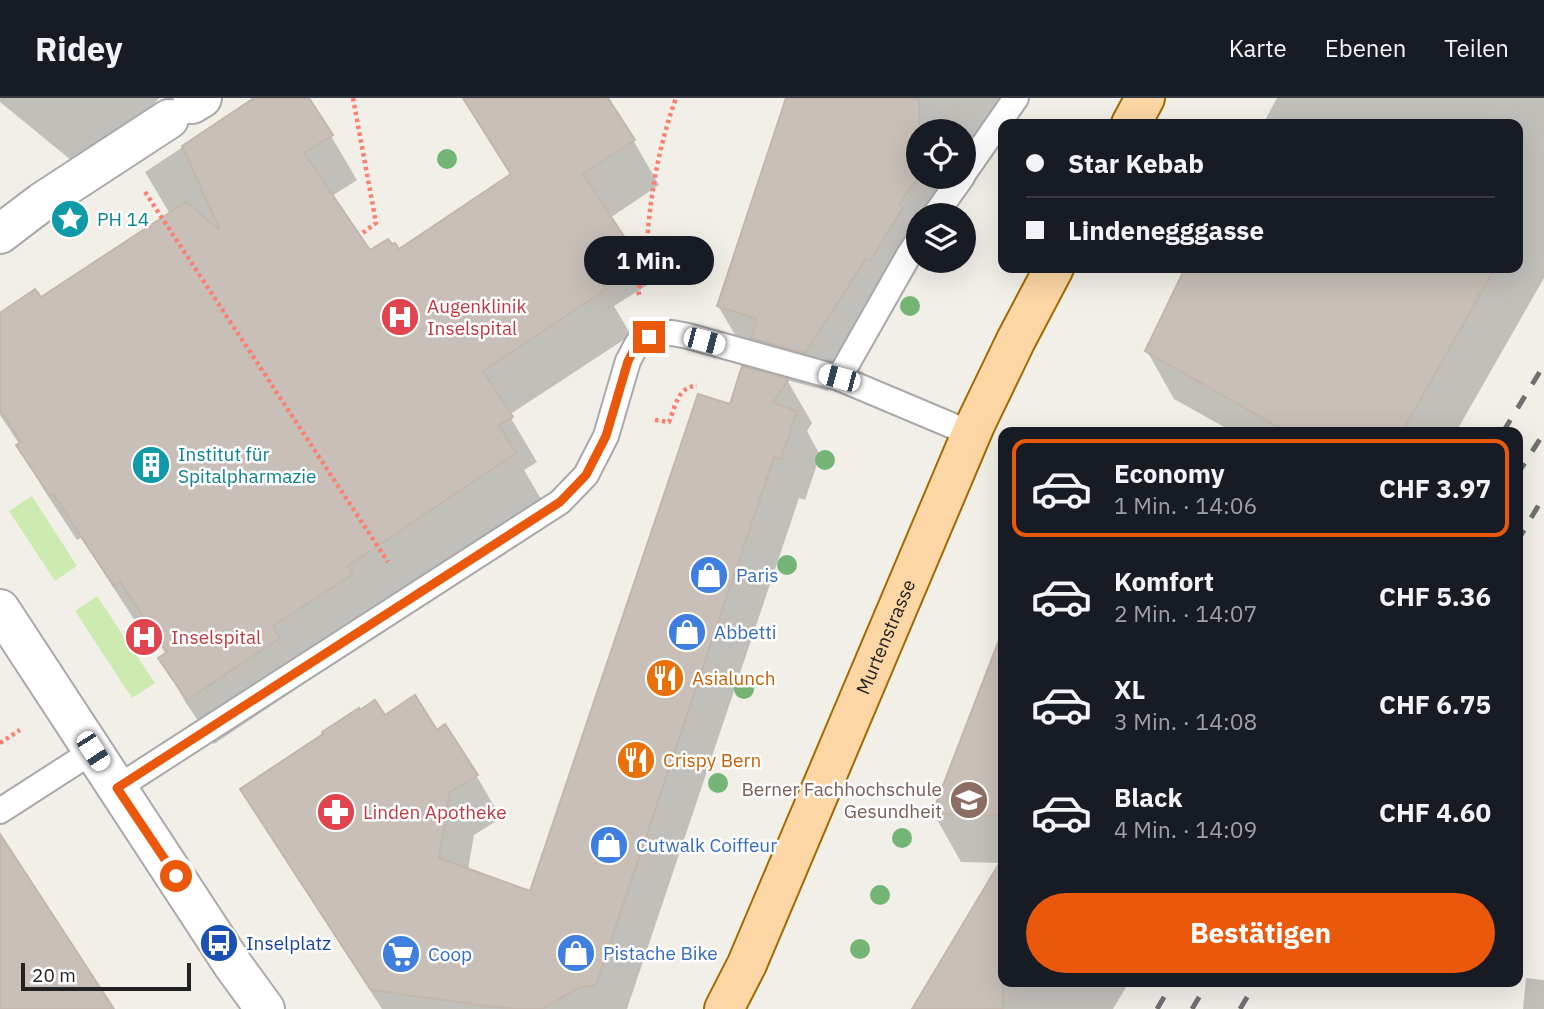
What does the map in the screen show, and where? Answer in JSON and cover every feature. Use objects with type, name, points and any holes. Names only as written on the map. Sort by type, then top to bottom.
[{"type":"main road","points":[[1133,119],[1144,98]]},
{"type":"main road","name":"Murtenstrasse","points":[[724,1009],[747,964],[972,435],[1016,340],[1051,273]]},
{"type":"street","points":[[0,234],[42,202],[188,107]]},
{"type":"street","points":[[0,608],[233,965],[265,1009]]},
{"type":"lane","points":[[1002,119],[1016,98]]},
{"type":"lane","points":[[976,156],[998,124]]},
{"type":"lane","points":[[839,378],[906,260]]},
{"type":"lane","points":[[117,788],[560,502],[586,475],[606,436],[628,361],[637,344],[655,334],[681,335],[839,378],[972,435]]},
{"type":"lane","points":[[0,811],[93,751]]},
{"type":"path","points":[[353,98],[376,223],[360,235]]},
{"type":"path","points":[[649,337],[638,289],[646,263],[653,187],[675,101],[670,98]]},
{"type":"path","points":[[119,151],[378,547]]},
{"type":"path","points":[[643,419],[669,422],[681,393],[689,386],[706,386]]},
{"type":"green space","points":[[32,496],[77,566],[55,581],[9,511]]},
{"type":"green space","points":[[97,596],[155,683],[132,698],[75,611]]},
{"type":"building","points":[[254,98],[309,98],[333,135],[304,153],[370,250],[388,239],[399,249],[511,174],[463,98],[608,98],[635,140],[583,174],[625,238],[588,262],[606,289],[483,371],[513,417],[499,425],[516,453],[348,566],[353,574],[273,626],[280,638],[187,700],[158,658],[167,652],[120,582],[114,586],[53,494],[50,496],[16,445],[21,442],[0,409],[0,313],[35,289],[41,297],[186,202],[220,230],[182,146]]},
{"type":"building","points":[[786,98],[919,98],[919,119],[906,119],[906,189],[910,189],[899,204],[903,208],[870,261],[866,259],[805,353],[751,338],[757,319],[717,306]]},
{"type":"building","points":[[1183,273],[1492,273],[1405,427],[1278,427],[1145,351]]},
{"type":"building","points":[[742,366],[789,379],[773,403],[797,411],[781,459],[774,457],[596,985],[578,988],[542,1009],[514,1009],[371,990],[240,789],[359,708],[360,710],[375,700],[385,715],[415,695],[437,730],[445,724],[478,775],[450,792],[439,858],[530,891],[698,394],[730,404]]},
{"type":"building","points":[[998,643],[998,816],[932,814]]},
{"type":"building","points":[[0,834],[45,903],[114,1009],[0,1009]]},
{"type":"building","points":[[998,865],[998,987],[1003,987],[1003,1009],[912,1009]]},
{"type":"railway","points":[[1506,427],[1544,365]]},
{"type":"railway","points":[[1523,466],[1544,433]]},
{"type":"railway","points":[[1523,532],[1544,496]]},
{"type":"railway","points":[[1157,1009],[1170,987]]},
{"type":"railway","points":[[1192,1009],[1205,987]]},
{"type":"railway","points":[[1240,1009],[1253,987]]},
{"type":"place","name":"PH 14","points":[[70,219]]},
{"type":"place","name":"Augenklinik Inselspital","points":[[400,317]]},
{"type":"place","name":"Institut für Spitalpharmazie","points":[[151,465]]},
{"type":"place","name":"Paris","points":[[709,575]]},
{"type":"place","name":"Abbetti","points":[[687,632]]},
{"type":"place","name":"Inselspital","points":[[144,637]]},
{"type":"place","name":"Asialunch","points":[[665,678]]},
{"type":"place","name":"Crispy Bern","points":[[636,760]]},
{"type":"place","name":"Berner Fachhochschule Gesundheit","points":[[969,800]]},
{"type":"place","name":"Linden Apotheke","points":[[336,812]]},
{"type":"place","name":"Cutwalk Coiffeur","points":[[609,845]]},
{"type":"place","name":"Inselplatz","points":[[219,943]]},
{"type":"place","name":"Pistache Bike","points":[[576,953]]},
{"type":"place","name":"Coop","points":[[401,954]]},
{"type":"route","points":[[176,876],[117,788],[560,502],[586,475],[606,436],[628,361],[637,344],[649,337]]}]
